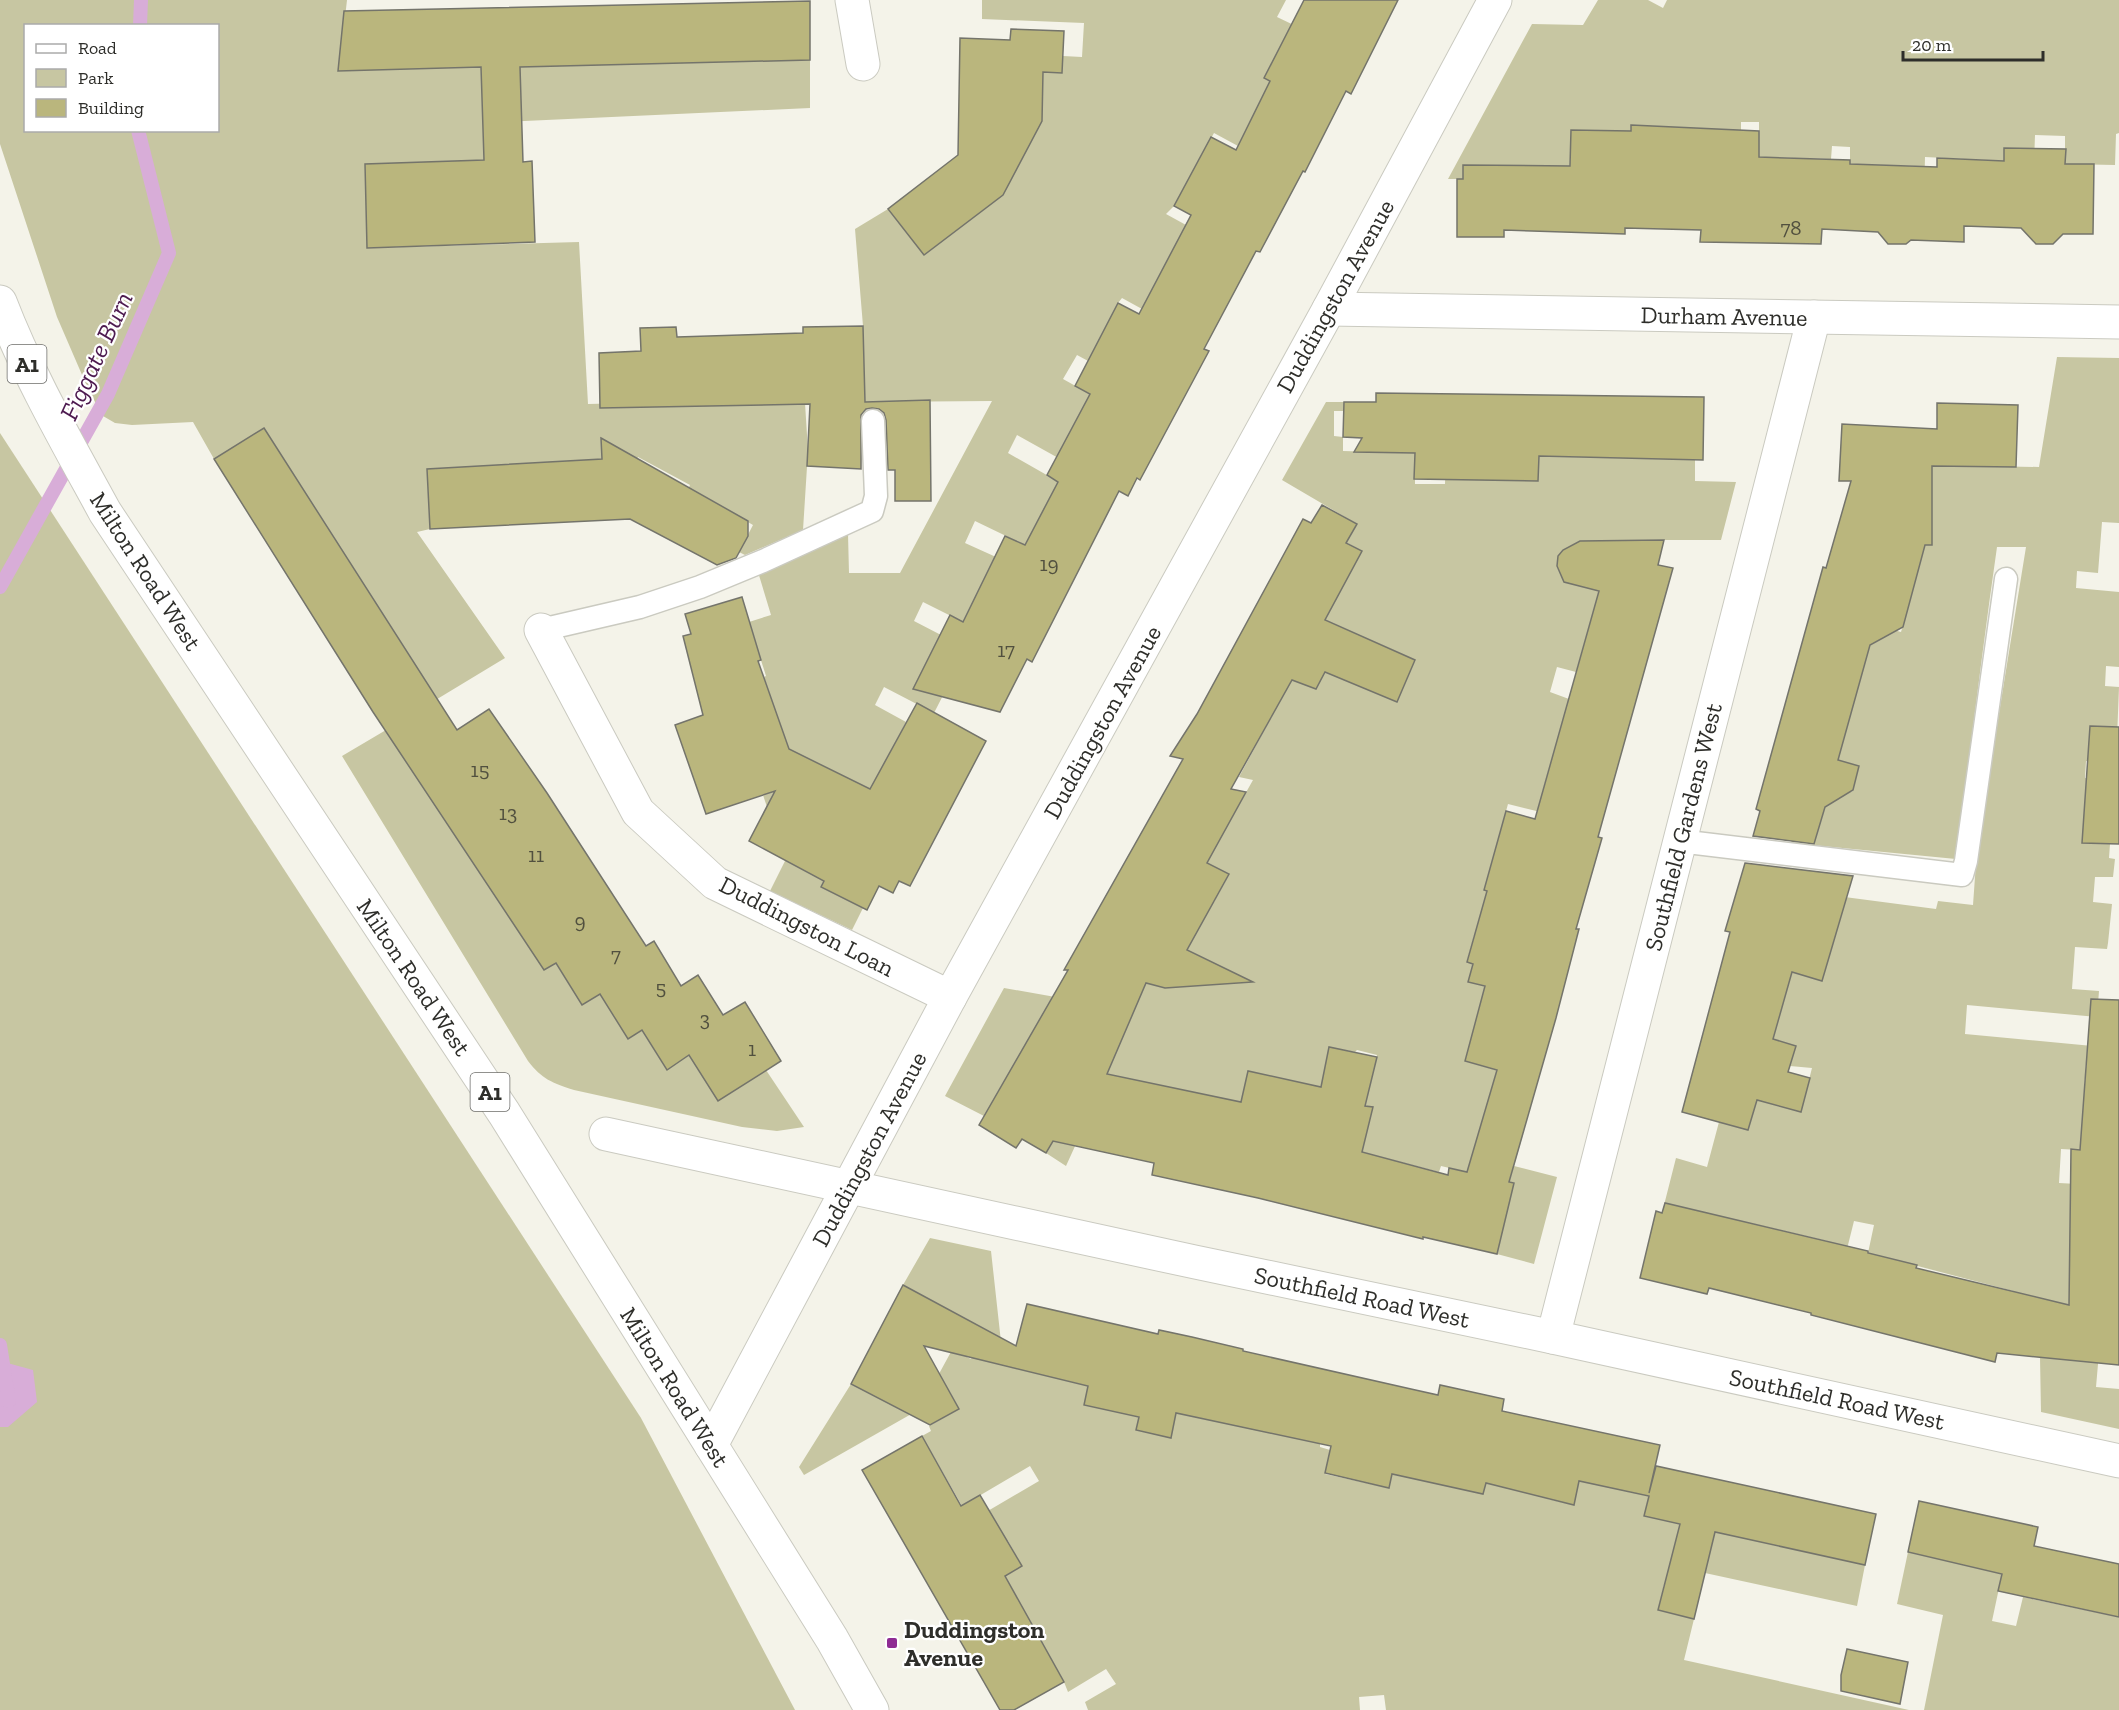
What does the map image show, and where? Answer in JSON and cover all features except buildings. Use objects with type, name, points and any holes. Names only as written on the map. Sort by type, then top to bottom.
[{"type":"street","points":[[852,0],[864,64]]},
{"type":"street","name":"Duddingston Avenue","points":[[711,1445],[950,997],[1329,309],[1495,0]]},
{"type":"street","name":"Milton Road West","points":[[0,302],[12,332],[58,424],[90,485],[123,540],[504,1113],[832,1639],[872,1710]]},
{"type":"street","name":"Durham Avenue","points":[[1329,309],[2119,322]]},
{"type":"street","name":"Southfield Gardens West","points":[[1553,1336],[1814,317]]},
{"type":"street","name":"Duddingston Loan","points":[[541,630],[638,812],[715,883],[950,997]]},
{"type":"street","name":"Southfield Road West","points":[[606,1134],[848,1188],[1553,1336],[2119,1461]]},
{"type":"lane","points":[[541,630],[640,607],[700,587],[872,511],[876,496],[873,421]]},
{"type":"lane","points":[[1679,841],[1962,875],[1966,861],[2006,579]]},
{"type":"green space","points":[[0,0],[347,0],[339,71],[451,67],[564,6],[577,6],[579,64],[810,60],[810,108],[483,123],[484,160],[365,165],[368,248],[579,242],[588,404],[805,403],[808,451],[803,530],[745,555],[739,552],[753,525],[729,511],[685,496],[690,485],[638,457],[610,508],[514,465],[427,469],[430,529],[417,532],[505,658],[386,730],[263,429],[214,459],[193,422],[132,425],[115,423],[103,416],[89,391],[57,317],[0,144]]},
{"type":"green space","points":[[982,0],[1286,0],[1277,17],[1300,28],[1272,63],[1264,78],[1270,81],[1238,146],[1214,133],[1174,206],[1166,214],[1186,225],[1142,309],[1122,298],[1118,303],[1127,382],[1077,355],[1063,379],[1090,394],[1078,469],[1017,435],[1008,453],[1059,482],[1025,545],[975,521],[965,543],[996,557],[963,622],[923,602],[914,621],[941,635],[959,664],[934,713],[884,687],[875,705],[906,722],[821,887],[863,908],[852,930],[770,891],[803,825],[767,807],[763,795],[769,692],[749,622],[771,615],[758,572],[848,534],[849,573],[900,573],[992,401],[865,402],[863,326],[855,229],[888,209],[924,255],[986,208],[950,162],[972,142],[1017,168],[1028,147],[1017,71],[1062,73],[1063,56],[1082,57],[1084,23],[982,19]]},
{"type":"green space","points":[[1598,0],[1648,0],[1663,8],[1667,0],[2119,0],[2119,133],[2116,134],[2115,165],[2065,164],[2065,136],[2035,135],[2034,163],[2023,148],[2005,148],[2004,161],[1925,157],[1923,236],[1912,235],[1915,166],[1850,164],[1850,147],[1832,146],[1831,159],[1759,157],[1759,122],[1741,122],[1741,134],[1631,126],[1627,172],[1571,130],[1570,171],[1448,179],[1532,24],[1583,25]]},
{"type":"green space","points":[[2057,357],[2119,358],[2119,523],[2102,522],[2098,573],[2077,571],[2076,588],[2119,592],[2119,667],[2106,666],[2105,686],[2119,687],[2116,764],[2086,761],[2085,778],[2115,780],[2083,843],[2110,844],[2109,858],[2115,859],[2113,877],[2095,877],[2093,902],[2112,904],[2108,943],[2107,949],[2075,947],[2072,989],[2099,991],[2097,1017],[1967,1005],[1965,1034],[2103,1047],[2102,1063],[2086,1063],[2084,1091],[2100,1093],[2097,1151],[2061,1149],[2059,1183],[2096,1185],[2100,1341],[2096,1387],[2119,1389],[2119,1429],[2041,1412],[2040,1357],[2043,1317],[2013,1291],[1868,1253],[1874,1225],[1854,1221],[1839,1281],[1827,1241],[1750,1223],[1723,1226],[1662,1213],[1676,1158],[1707,1167],[1719,1122],[1748,1129],[1757,1100],[1801,1111],[1812,1068],[1790,1066],[1796,1046],[1773,1039],[1792,972],[1822,981],[1838,926],[1814,893],[1936,909],[1938,901],[1973,905],[1977,849],[2026,547],[1997,547],[1956,859],[1791,843],[1797,821],[1830,787],[1852,792],[1859,766],[1838,760],[1875,625],[1901,632],[1910,601],[1887,545],[1932,545],[1932,465],[2039,467]]},
{"type":"green space","points":[[1326,402],[1344,402],[1344,411],[1334,411],[1334,436],[1343,437],[1343,451],[1415,453],[1415,484],[1445,484],[1446,454],[1511,481],[1538,481],[1539,456],[1695,459],[1695,481],[1736,482],[1721,540],[1660,540],[1573,545],[1562,551],[1559,557],[1559,572],[1564,577],[1577,585],[1599,591],[1576,672],[1557,667],[1550,692],[1569,699],[1542,793],[1553,815],[1508,804],[1484,890],[1512,898],[1487,939],[1474,936],[1467,961],[1473,964],[1469,982],[1485,986],[1465,1061],[1506,1073],[1482,1122],[1523,1134],[1514,1166],[1557,1177],[1534,1264],[1497,1254],[1513,1183],[1441,1166],[1439,1172],[1362,1152],[1372,1107],[1365,1106],[1377,1055],[1329,1047],[1321,1087],[1223,1184],[1204,1095],[1126,1078],[1091,1111],[1066,1166],[1046,1153],[1097,1064],[984,1116],[945,1096],[1004,988],[1134,1011],[1146,983],[1165,988],[1217,965],[1186,950],[1186,893],[1214,902],[1229,875],[1192,856],[1225,830],[1253,780],[1239,777],[1292,679],[1316,688],[1330,662],[1308,650],[1362,551],[1342,540],[1348,540],[1357,524],[1282,480]],"holes":[[[1380,644],[1415,660],[1397,702],[1362,687]]]},
{"type":"green space","points":[[0,433],[641,1418],[795,1710],[0,1710]]},
{"type":"green space","points":[[386,730],[556,963],[582,1005],[600,994],[628,1039],[642,1030],[666,1069],[689,1055],[718,1100],[766,1070],[804,1127],[777,1131],[742,1127],[574,1090],[543,1076],[528,1061],[342,756]]},
{"type":"green space","points":[[930,1238],[991,1251],[1003,1360],[1006,1366],[1088,1386],[1142,1406],[1137,1430],[1171,1438],[1176,1413],[1208,1420],[1215,1388],[1320,1444],[1320,1447],[1330,1450],[1325,1474],[1389,1488],[1402,1430],[1439,1484],[1483,1493],[1488,1472],[1548,1499],[1574,1505],[1579,1481],[1649,1496],[1644,1516],[1865,1565],[1857,1606],[1705,1573],[1700,1593],[1664,1585],[1658,1610],[1694,1619],[1684,1660],[1909,1710],[1386,1710],[1384,1695],[1359,1697],[1360,1710],[1088,1710],[1085,1702],[1116,1684],[1106,1669],[1068,1692],[1064,1682],[985,1616],[1017,1597],[1005,1576],[1022,1566],[1008,1541],[990,1551],[981,1515],[1039,1481],[1030,1466],[962,1506],[922,1436],[931,1431],[929,1426],[959,1409],[950,1392],[804,1475],[799,1467],[851,1384],[887,1402],[934,1383],[952,1350],[971,1359],[986,1330],[903,1285]]},
{"type":"green space","points":[[1908,1552],[2002,1574],[1992,1621],[2016,1626],[2023,1597],[2119,1617],[2119,1710],[1924,1710],[1943,1615],[1897,1604]]},
{"type":"shaded area","points":[[0,1361],[33,1370],[37,1402],[8,1427],[0,1427]]},
{"type":"waterway","name":"Figgate Burn","points":[[140,24],[141,0]]},
{"type":"waterway","name":"Figgate Burn","points":[[0,587],[108,394],[169,253],[139,132]]},
{"type":"waterway","name":"Figgate Burn","points":[[0,1345],[9,1401],[0,1399]]},
{"type":"place","name":"Duddingston Avenue","points":[[892,1643]]}]
